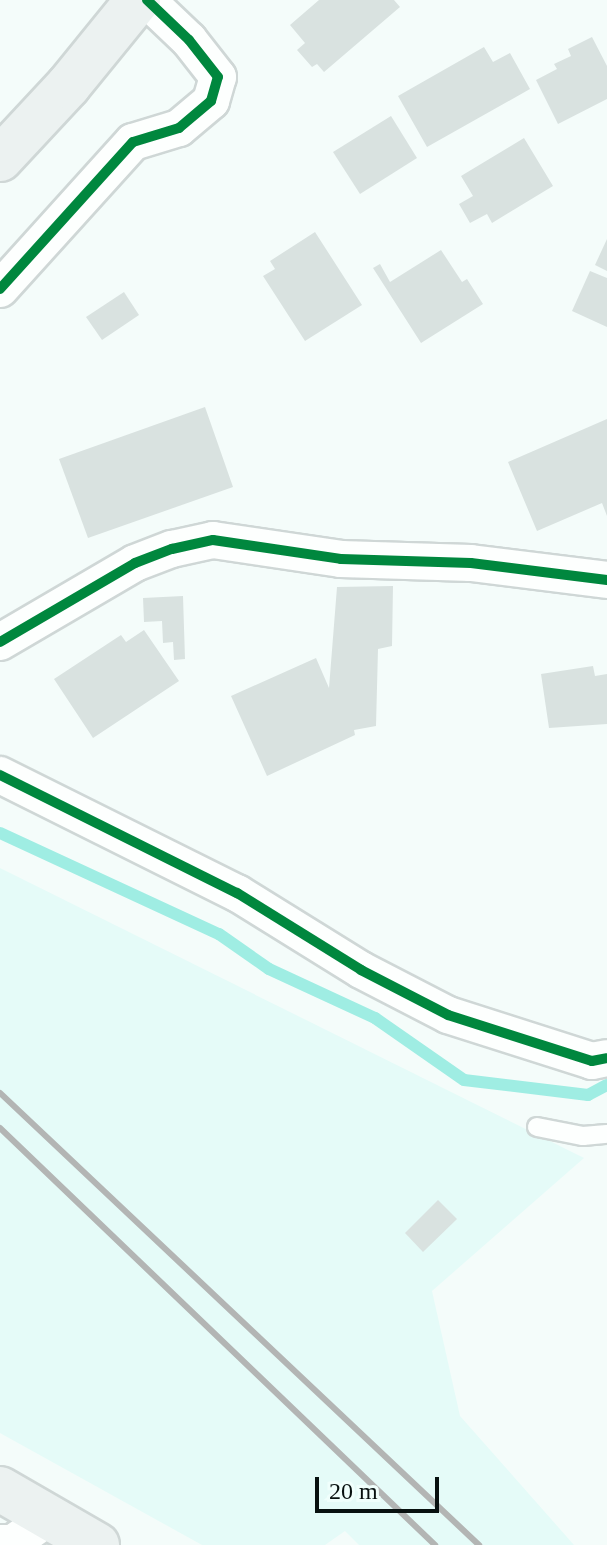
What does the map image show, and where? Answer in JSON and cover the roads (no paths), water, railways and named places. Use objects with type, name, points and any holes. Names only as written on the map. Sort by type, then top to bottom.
[{"type":"street","points":[[0,159],[68,86],[138,0]]},
{"type":"street","points":[[0,289],[133,142],[179,128],[211,101],[218,77],[189,40],[147,0]]},
{"type":"street","points":[[0,642],[135,563],[172,549],[213,540],[341,559],[471,563],[607,580]]},
{"type":"street","points":[[0,775],[237,893],[361,970],[448,1015],[592,1061],[607,1058]]},
{"type":"street","points":[[0,1489],[97,1545]]},
{"type":"street","points":[[0,1543],[13,1543],[48,1518]]},
{"type":"lane","points":[[537,1127],[583,1136],[607,1134]]},
{"type":"waterway","points":[[0,833],[219,934],[269,969],[375,1018],[464,1080],[588,1095],[607,1085]]},
{"type":"railway","points":[[0,1093],[479,1545]]},
{"type":"railway","points":[[0,1128],[435,1545]]}]
